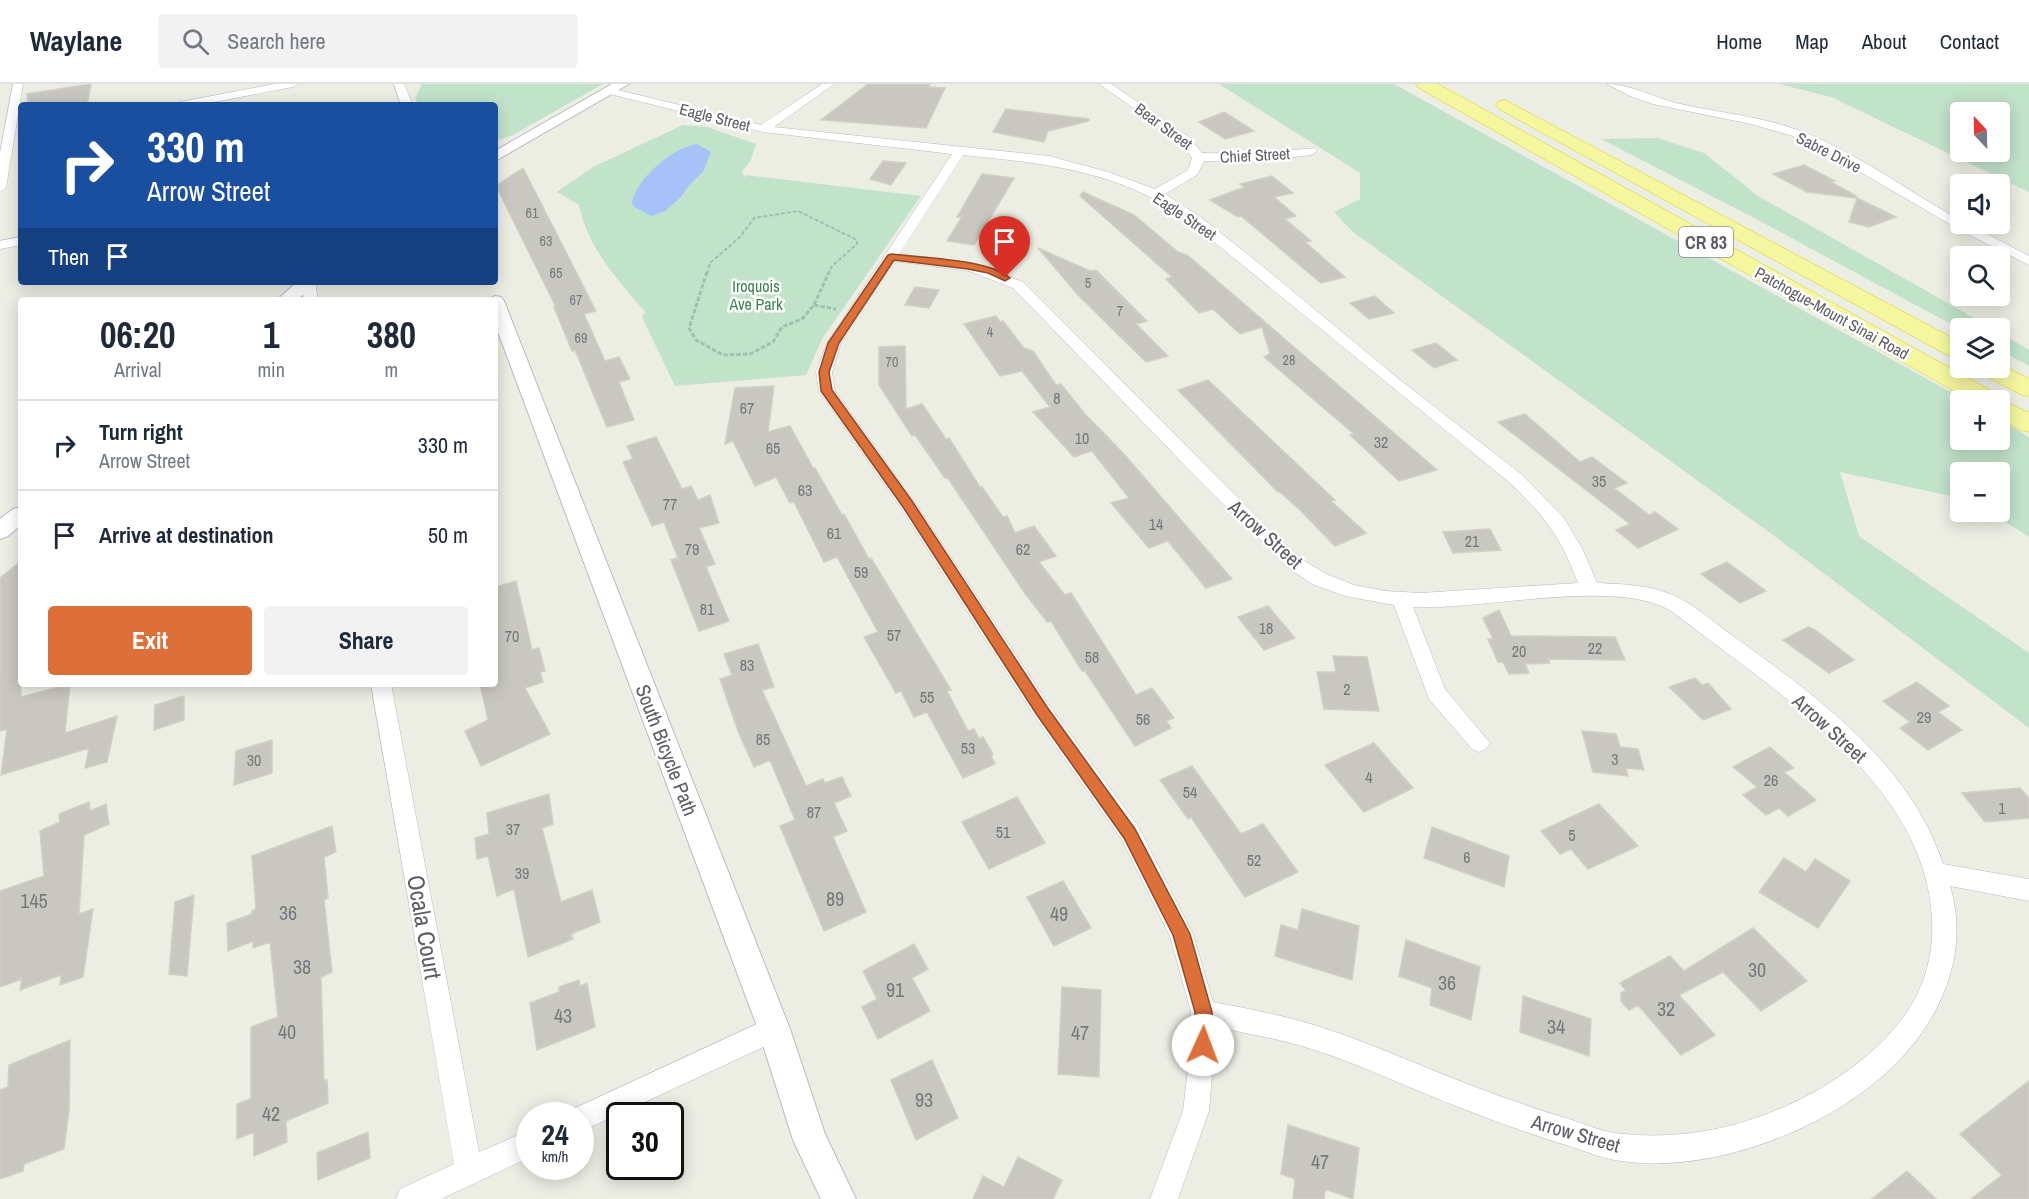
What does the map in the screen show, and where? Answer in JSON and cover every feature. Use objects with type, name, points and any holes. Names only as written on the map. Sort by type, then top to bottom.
[{"type":"highway","name":"Patchogue-Mount Sinai Road","points":[[1425,84],[1970,390]]},
{"type":"highway","name":"Patchogue-Mount Sinai Road","points":[[1488,95],[1950,347]]},
{"type":"highway","points":[[2007,378],[2029,390]]},
{"type":"highway","points":[[2010,413],[2029,424]]},
{"type":"street","points":[[0,188],[4,138],[18,84]]},
{"type":"street","points":[[196,102],[293,84]]},
{"type":"street","points":[[399,84],[406,102]]},
{"type":"street","points":[[763,129],[829,84]]},
{"type":"street","name":"Bear Street","points":[[1104,84],[1185,139],[1196,149],[1199,167],[1190,175],[1155,194]]},
{"type":"street","name":"Sabre Drive","points":[[1612,84],[1655,102],[1746,120],[1795,134],[1830,150],[1958,225],[2029,261]]},
{"type":"street","points":[[498,154],[616,88]]},
{"type":"street","name":"Eagle Street","points":[[616,88],[763,129],[1049,160],[1084,169],[1155,194],[1180,208],[1262,272],[1426,408],[1488,454],[1517,480],[1553,515],[1571,544],[1590,590]]},
{"type":"street","points":[[961,149],[834,343],[824,372],[827,391],[907,504],[1042,711],[1130,834],[1181,934],[1204,1012],[1202,1061],[1196,1111],[1164,1199]]},
{"type":"street","name":"Chief Street","points":[[1199,157],[1251,158],[1311,151]]},
{"type":"street","points":[[0,245],[18,242]]},
{"type":"street","name":"Arrow Street","points":[[892,257],[992,271],[1018,285],[1180,453],[1294,562],[1316,577],[1346,590],[1401,600],[1590,590],[1637,592],[1668,600],[1756,664],[1798,698],[1851,743],[1884,781],[1916,825],[1937,873],[1947,924],[1933,995],[1903,1037],[1874,1068],[1800,1116],[1740,1137],[1680,1148],[1621,1148],[1537,1123],[1311,1036],[1204,1012]]},
{"type":"street","points":[[290,297],[304,285]]},
{"type":"street","name":"South Bicycle Path","points":[[498,308],[774,1029],[810,1140],[839,1199]]},
{"type":"street","points":[[0,531],[18,516]]},
{"type":"street","points":[[1401,600],[1436,693],[1479,743]]},
{"type":"street","name":"Ocala Court","points":[[382,687],[470,1171]]},
{"type":"street","points":[[1937,873],[2029,890]]},
{"type":"street","points":[[594,1113],[774,1029]]},
{"type":"street","points":[[410,1199],[516,1150]]},
{"type":"path","points":[[788,211],[798,211],[857,240],[857,244],[832,266],[814,305],[802,319],[782,327],[773,342],[750,354],[723,355],[696,340],[689,328],[710,263],[740,237],[754,218],[788,211]]},
{"type":"green space","points":[[422,84],[603,84],[513,135],[498,140],[498,102],[417,102],[415,98]]},
{"type":"green space","points":[[1219,84],[1394,84],[1950,392],[1950,450],[2010,450],[2010,426],[2029,437],[2029,537],[2006,522],[2010,522],[2010,462],[1950,462],[1950,496],[1840,472],[1859,536],[2029,653],[2029,728],[1773,535],[1353,232],[1334,212],[1360,199],[1360,173]]},
{"type":"green space","points":[[1779,84],[2029,84],[2029,192],[2010,183],[2010,174],[1991,174],[1966,162],[2010,162],[2010,102],[1950,102],[1950,154],[1831,97]]},
{"type":"green space","name":"Iroquois Ave Park","points":[[683,125],[707,127],[756,144],[750,162],[742,171],[744,178],[746,175],[921,196],[822,339],[806,375],[675,386],[642,317],[645,312],[596,249],[579,205],[557,192],[593,167]]},
{"type":"green space","points":[[1657,138],[1704,153],[1758,196],[1974,318],[1950,318],[1950,324],[1758,220],[1601,139]]},
{"type":"green space","points":[[2010,339],[2029,350],[2029,366],[2010,356]]},
{"type":"water","points":[[697,144],[711,152],[703,172],[690,184],[681,197],[665,211],[651,216],[636,208],[632,203],[635,194],[648,175],[677,151]]},
{"type":"building","points":[[91,84],[88,102],[28,102],[27,94]]},
{"type":"building","points":[[868,84],[930,84],[928,87],[945,88],[926,128],[821,120]]},
{"type":"building","points":[[1006,109],[1089,119],[1089,121],[1048,131],[1044,142],[993,132]]},
{"type":"building","points":[[1224,112],[1254,131],[1225,139],[1199,122]]},
{"type":"building","points":[[883,161],[906,163],[891,185],[870,179]]},
{"type":"building","points":[[1804,165],[1835,181],[1831,182],[1856,198],[1807,192],[1773,174]]},
{"type":"building","points":[[523,168],[596,311],[584,314],[605,361],[619,357],[630,379],[619,382],[634,420],[607,427],[575,350],[572,351],[554,307],[556,307],[498,190],[498,185]]},
{"type":"building","points":[[982,174],[1014,178],[974,245],[947,241],[962,217],[957,217]]},
{"type":"building","points":[[1272,176],[1293,193],[1274,197],[1296,216],[1285,219],[1311,241],[1305,242],[1345,277],[1321,283],[1241,216],[1238,217],[1210,200],[1245,187],[1240,184]]},
{"type":"building","points":[[1083,192],[1134,215],[1178,252],[1187,255],[1437,470],[1399,481],[1350,435],[1354,434],[1264,357],[1270,354],[1262,327],[1240,334],[1213,309],[1199,313],[1166,279],[1172,277],[1080,196]]},
{"type":"building","points":[[1857,198],[1896,217],[1869,227],[1849,222]]},
{"type":"building","points":[[1038,248],[1090,271],[1096,270],[1147,321],[1136,324],[1168,356],[1146,362],[1078,295]]},
{"type":"building","points":[[915,287],[939,290],[929,308],[905,305]]},
{"type":"building","points":[[1375,296],[1394,313],[1369,319],[1350,303]]},
{"type":"building","points":[[996,316],[1000,322],[1003,321],[1024,348],[1033,351],[1056,385],[1061,384],[1232,579],[1206,588],[1168,541],[1149,548],[1111,503],[1129,498],[1092,451],[1074,457],[1033,412],[1050,407],[1022,371],[1000,376],[964,324]]},
{"type":"building","points":[[1436,343],[1457,360],[1434,368],[1412,350]]},
{"type":"building","points":[[905,346],[906,409],[922,404],[946,439],[949,438],[980,487],[1003,517],[1007,516],[1015,533],[1034,526],[1056,556],[1039,562],[1065,595],[1071,593],[1136,695],[1152,688],[1174,718],[1166,721],[1171,728],[1135,746],[1085,671],[1082,671],[1051,621],[1047,622],[1024,592],[947,477],[945,478],[915,435],[912,436],[879,385],[879,347]]},
{"type":"building","points":[[1208,380],[1335,500],[1331,501],[1366,533],[1335,546],[1301,511],[1278,492],[1178,390]]},
{"type":"building","points":[[774,386],[768,432],[790,426],[813,468],[842,515],[844,514],[869,559],[871,558],[951,690],[947,691],[968,731],[974,729],[979,739],[983,737],[993,754],[991,756],[995,764],[963,778],[927,712],[914,717],[901,691],[896,693],[864,637],[878,632],[837,557],[824,562],[794,502],[790,503],[776,477],[755,486],[733,441],[725,444],[735,388]]},
{"type":"building","points":[[1525,414],[1580,462],[1592,457],[1627,483],[1614,488],[1649,515],[1655,512],[1678,529],[1638,548],[1616,530],[1630,524],[1498,422]]},
{"type":"building","points":[[656,437],[682,489],[691,486],[698,500],[710,495],[719,523],[699,528],[715,564],[706,567],[729,621],[699,631],[671,560],[678,558],[664,522],[652,526],[623,462],[633,459],[627,446]]},
{"type":"building","points":[[1490,529],[1501,550],[1453,553],[1443,532]]},
{"type":"building","points":[[1727,562],[1766,591],[1740,603],[1701,574]]},
{"type":"building","points":[[18,563],[18,687],[21,687],[21,697],[59,687],[70,687],[65,733],[117,716],[107,762],[85,768],[89,748],[1,775],[7,729],[0,731],[0,578]]},
{"type":"building","points":[[516,581],[532,650],[539,648],[545,671],[540,672],[543,682],[525,688],[550,734],[481,766],[465,731],[488,720],[481,687],[498,687],[498,586]]},
{"type":"building","points":[[1268,606],[1295,638],[1264,650],[1238,617]]},
{"type":"building","points":[[1499,610],[1511,636],[1615,637],[1625,660],[1548,659],[1550,663],[1525,664],[1529,673],[1509,674],[1503,662],[1498,662],[1488,639],[1493,639],[1483,618]]},
{"type":"building","points":[[1808,627],[1854,660],[1829,673],[1783,640]]},
{"type":"building","points":[[758,644],[774,687],[762,690],[806,786],[823,779],[825,783],[842,777],[851,796],[834,803],[847,831],[833,837],[866,912],[824,931],[780,826],[795,820],[770,760],[754,767],[738,731],[720,679],[732,675],[724,654]]},
{"type":"building","points":[[1333,656],[1367,657],[1379,711],[1324,709],[1317,672],[1336,672]]},
{"type":"building","points":[[1695,678],[1702,685],[1708,683],[1731,709],[1703,720],[1669,687]]},
{"type":"building","points":[[1917,682],[1949,706],[1938,712],[1962,730],[1928,750],[1900,728],[1910,722],[1883,701]]},
{"type":"building","points":[[184,696],[184,720],[154,730],[155,705]]},
{"type":"building","points":[[1582,731],[1616,734],[1620,747],[1638,749],[1644,770],[1626,768],[1628,776],[1593,772]]},
{"type":"building","points":[[272,740],[272,773],[234,785],[236,751]]},
{"type":"building","points":[[1374,743],[1413,788],[1364,812],[1325,765]]},
{"type":"building","points":[[1770,747],[1794,768],[1784,772],[1816,800],[1788,816],[1779,808],[1766,815],[1743,795],[1757,787],[1733,767]]},
{"type":"building","points":[[1192,766],[1241,834],[1263,824],[1298,872],[1245,897],[1191,817],[1188,819],[1160,780]]},
{"type":"building","points":[[2020,788],[2029,798],[2029,818],[1985,822],[1962,793]]},
{"type":"building","points":[[549,794],[553,824],[542,828],[561,902],[592,890],[600,922],[571,934],[573,939],[528,957],[514,889],[497,896],[488,856],[477,859],[475,838],[489,834],[487,813]]},
{"type":"building","points":[[1017,797],[1045,843],[989,869],[962,822]]},
{"type":"building","points":[[89,802],[90,811],[106,804],[109,824],[84,835],[79,914],[93,909],[83,977],[60,985],[61,975],[20,990],[22,979],[0,987],[0,891],[44,876],[40,831],[60,822],[59,814]]},
{"type":"building","points":[[1599,804],[1638,846],[1588,869],[1571,849],[1560,854],[1541,831]]},
{"type":"building","points":[[332,826],[336,852],[324,857],[328,898],[324,900],[332,972],[321,977],[324,1081],[327,1080],[328,1103],[286,1121],[287,1142],[254,1156],[254,1132],[237,1139],[237,1104],[251,1099],[251,1027],[278,1017],[270,942],[253,948],[253,941],[228,951],[227,923],[252,914],[252,911],[256,909],[252,856]]},
{"type":"building","points":[[1432,827],[1509,856],[1504,887],[1424,858]]},
{"type":"building","points":[[1784,858],[1806,872],[1815,859],[1850,881],[1818,928],[1759,892]]},
{"type":"building","points":[[1063,881],[1091,928],[1054,946],[1027,897]]},
{"type":"building","points":[[194,895],[187,976],[169,974],[175,902]]},
{"type":"building","points":[[1302,909],[1359,926],[1352,980],[1275,956],[1281,925],[1298,930]]},
{"type":"building","points":[[1753,928],[1807,981],[1761,1011],[1723,972],[1679,995],[1715,1035],[1681,1055],[1638,1005],[1629,1010],[1621,1001],[1621,993],[1626,990],[1620,983],[1670,956],[1684,971]]},
{"type":"building","points":[[1406,940],[1480,967],[1471,1020],[1430,1005],[1432,988],[1399,976]]},
{"type":"building","points":[[914,944],[928,969],[912,978],[930,1011],[878,1039],[862,1007],[877,999],[863,971]]},
{"type":"building","points":[[579,980],[580,986],[587,983],[595,1027],[537,1050],[530,1003],[559,992],[559,987]]},
{"type":"building","points":[[1062,987],[1101,990],[1099,1077],[1058,1074]]},
{"type":"building","points":[[1523,996],[1591,1019],[1589,1056],[1520,1032]]},
{"type":"building","points":[[70,1040],[69,1110],[64,1149],[24,1164],[23,1171],[0,1179],[0,1090],[8,1087],[9,1065]]},
{"type":"building","points":[[932,1060],[958,1118],[916,1140],[891,1080]]},
{"type":"building","points":[[2029,1081],[2029,1199],[1971,1199],[2002,1175],[1960,1134]]},
{"type":"building","points":[[1288,1125],[1359,1148],[1353,1199],[1325,1189],[1324,1199],[1293,1199],[1295,1179],[1281,1174]]},
{"type":"building","points":[[368,1132],[370,1158],[318,1180],[317,1153]]},
{"type":"building","points":[[1018,1157],[1062,1180],[1053,1199],[973,1199],[983,1176],[1004,1187]]},
{"type":"building","points":[[1907,1171],[1936,1199],[1872,1199]]},
{"type":"route","points":[[1005,278],[992,271],[968,266],[892,257],[834,343],[824,372],[827,391],[907,504],[1042,711],[1130,834],[1181,934],[1204,1012],[1203,1045]]}]
